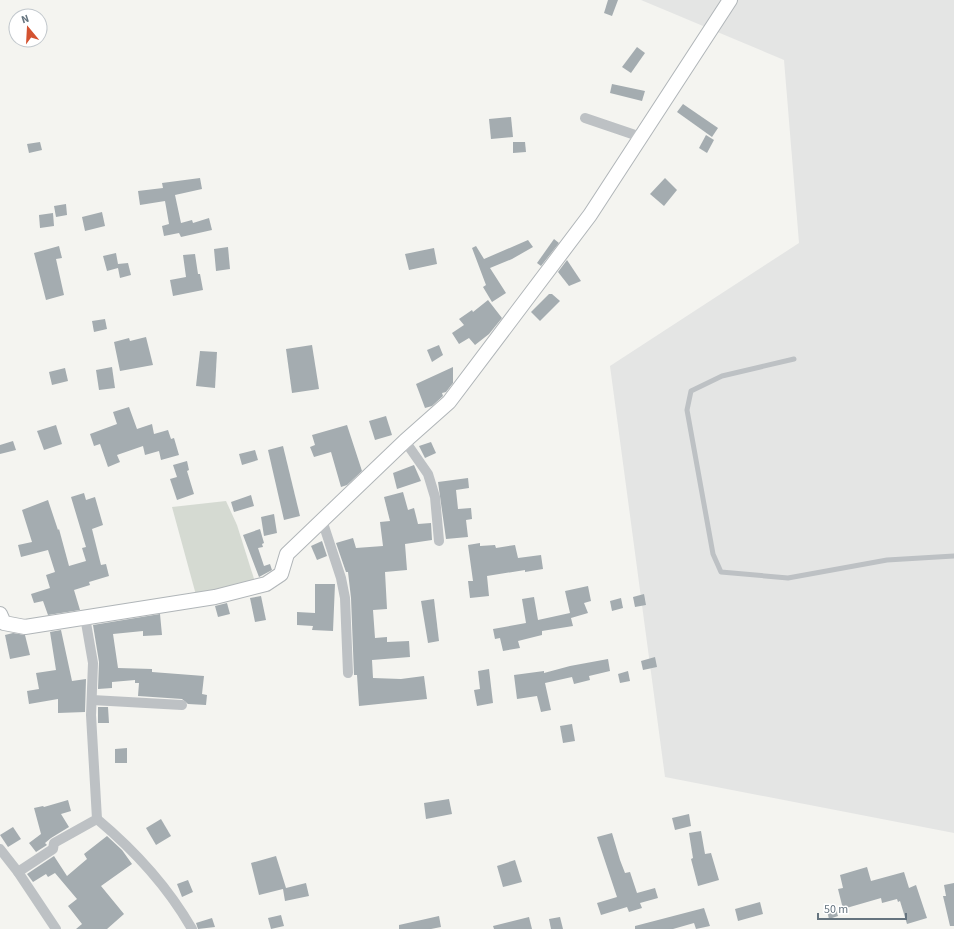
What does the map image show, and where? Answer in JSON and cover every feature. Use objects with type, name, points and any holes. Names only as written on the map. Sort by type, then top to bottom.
[{"type":"street","points":[[0,614],[4,623],[25,627],[215,597],[266,584],[281,574],[287,554],[454,396],[590,214],[730,0]]},
{"type":"street","points":[[585,118],[641,137]]},
{"type":"street","points":[[405,441],[428,474],[435,497],[439,541]]},
{"type":"street","points":[[322,520],[341,578],[345,598],[348,674]]},
{"type":"street","points":[[85,617],[93,663],[92,700],[97,819],[126,843],[178,905],[192,929]]},
{"type":"street","points":[[92,700],[182,705]]},
{"type":"street","points":[[18,872],[53,849],[54,843],[97,819]]},
{"type":"street","points":[[0,849],[18,872],[56,929]]},
{"type":"lane","points":[[794,359],[722,376],[691,391],[687,410],[713,554],[722,572],[788,578],[887,560],[954,556]]},
{"type":"shaded area","points":[[641,0],[954,0],[954,833],[665,777],[610,366],[799,243],[784,60]]},
{"type":"shaded area","points":[[226,501],[237,525],[255,582],[196,595],[172,507]]},
{"type":"building","points":[[608,0],[618,0],[612,16],[604,13]]},
{"type":"building","points":[[637,47],[645,53],[631,73],[622,67]]},
{"type":"building","points":[[612,84],[645,91],[642,101],[610,93]]},
{"type":"building","points":[[683,104],[718,128],[712,137],[677,112]]},
{"type":"building","points":[[511,117],[513,137],[491,139],[489,119]]},
{"type":"building","points":[[706,135],[714,140],[707,153],[699,148]]},
{"type":"building","points":[[40,142],[42,150],[29,153],[27,144]]},
{"type":"building","points":[[513,142],[525,142],[526,152],[513,153]]},
{"type":"building","points":[[200,178],[202,189],[175,195],[181,223],[192,220],[193,223],[209,218],[212,230],[181,237],[179,233],[164,236],[162,226],[169,224],[165,201],[140,205],[138,191],[163,188],[162,183]]},
{"type":"building","points":[[665,178],[677,190],[664,206],[650,194]]},
{"type":"building","points":[[66,204],[67,215],[56,217],[54,206]]},
{"type":"building","points":[[102,212],[105,226],[85,231],[82,217]]},
{"type":"building","points":[[53,213],[54,226],[40,228],[39,215]]},
{"type":"building","points":[[554,239],[559,243],[541,266],[537,263]]},
{"type":"building","points":[[528,240],[533,247],[512,259],[490,268],[506,293],[492,302],[483,287],[486,285],[472,248],[476,246],[484,259]]},
{"type":"building","points":[[59,246],[62,258],[56,259],[64,295],[46,300],[34,253]]},
{"type":"building","points":[[228,247],[230,269],[216,271],[214,249]]},
{"type":"building","points":[[434,248],[437,264],[409,270],[405,254]]},
{"type":"building","points":[[116,253],[118,264],[128,263],[131,275],[120,278],[118,268],[107,271],[103,256]]},
{"type":"building","points":[[195,254],[198,274],[200,274],[203,290],[173,296],[170,280],[186,277],[183,255]]},
{"type":"building","points":[[567,260],[581,281],[569,286],[558,272]]},
{"type":"building","points":[[549,294],[552,294],[560,301],[540,321],[531,312]]},
{"type":"building","points":[[488,300],[502,318],[489,334],[475,345],[469,338],[459,344],[452,333],[464,325],[459,319],[472,310],[473,312]]},
{"type":"building","points":[[105,319],[107,329],[94,332],[92,321]]},
{"type":"building","points":[[146,337],[153,365],[120,371],[114,342],[129,338],[130,341]]},
{"type":"building","points":[[312,345],[319,389],[292,393],[286,349]]},
{"type":"building","points":[[439,345],[443,355],[432,362],[427,350]]},
{"type":"building","points":[[200,351],[217,352],[215,388],[196,386]]},
{"type":"building","points":[[112,367],[115,388],[99,390],[96,370]]},
{"type":"building","points":[[453,367],[453,383],[446,392],[442,393],[443,396],[432,406],[425,408],[416,384]]},
{"type":"building","points":[[65,368],[68,381],[52,385],[49,372]]},
{"type":"building","points":[[129,407],[137,429],[152,424],[154,434],[168,430],[171,439],[174,438],[179,455],[161,460],[159,451],[145,455],[143,446],[117,455],[120,462],[108,467],[100,444],[94,446],[90,434],[117,424],[113,412]]},
{"type":"building","points":[[386,416],[392,435],[375,440],[369,421]]},
{"type":"building","points":[[56,425],[62,444],[44,450],[37,431]]},
{"type":"building","points":[[347,425],[362,471],[347,485],[341,487],[331,452],[314,457],[310,447],[315,445],[312,435]]},
{"type":"building","points":[[13,441],[16,450],[0,454],[0,445]]},
{"type":"building","points":[[431,442],[436,453],[425,458],[419,446]]},
{"type":"building","points":[[283,446],[300,516],[284,520],[268,450]]},
{"type":"building","points":[[255,450],[258,460],[242,465],[239,454]]},
{"type":"building","points":[[187,461],[189,470],[187,471],[194,494],[177,500],[170,479],[177,477],[173,465]]},
{"type":"building","points":[[414,465],[421,481],[397,489],[393,473]]},
{"type":"building","points":[[468,478],[469,488],[456,490],[458,509],[471,508],[472,519],[466,520],[468,537],[446,539],[438,482]]},
{"type":"building","points":[[403,492],[408,510],[414,508],[418,524],[431,523],[432,540],[405,544],[407,570],[385,572],[387,609],[373,610],[375,638],[387,637],[387,642],[409,641],[410,657],[372,660],[373,678],[401,679],[424,676],[427,699],[359,706],[357,675],[354,675],[351,598],[348,572],[346,572],[336,543],[353,538],[356,548],[383,546],[380,522],[390,521],[384,497]]},
{"type":"building","points":[[84,493],[86,500],[95,497],[103,525],[92,529],[101,565],[106,564],[109,576],[89,582],[90,585],[74,590],[80,610],[48,615],[43,601],[34,603],[31,594],[50,588],[46,575],[55,572],[48,550],[21,557],[18,545],[32,542],[22,510],[48,500],[58,530],[59,529],[69,566],[86,561],[82,548],[86,547],[71,497]]},
{"type":"building","points":[[251,495],[254,506],[234,512],[231,502]]},
{"type":"building","points":[[274,514],[277,533],[264,536],[261,517]]},
{"type":"building","points":[[260,529],[264,543],[262,544],[263,547],[258,548],[264,566],[270,564],[272,570],[259,577],[243,535]]},
{"type":"building","points":[[322,541],[327,556],[317,560],[311,546]]},
{"type":"building","points":[[480,543],[480,546],[495,545],[496,548],[515,545],[518,558],[541,555],[543,569],[525,572],[525,570],[487,576],[489,596],[470,598],[468,581],[473,581],[468,545]]},
{"type":"building","points":[[315,584],[335,584],[333,631],[312,630],[313,626],[297,625],[297,612],[315,613]]},
{"type":"building","points":[[588,586],[591,601],[584,603],[588,613],[571,618],[573,626],[542,631],[542,635],[518,641],[520,648],[503,651],[500,638],[495,639],[493,629],[526,623],[522,599],[534,597],[538,620],[570,613],[565,591]]},
{"type":"building","points":[[644,594],[646,605],[635,607],[633,597]]},
{"type":"building","points":[[261,596],[266,620],[255,622],[250,598]]},
{"type":"building","points":[[621,598],[623,608],[612,611],[610,601]]},
{"type":"building","points":[[434,599],[439,641],[428,643],[421,601]]},
{"type":"building","points":[[227,603],[230,614],[218,617],[215,606]]},
{"type":"building","points":[[160,614],[162,635],[143,636],[143,631],[113,634],[118,668],[152,669],[152,672],[204,676],[202,694],[207,695],[206,705],[188,704],[182,699],[138,696],[139,683],[135,683],[135,680],[112,682],[112,688],[98,689],[99,662],[93,625]]},
{"type":"building","points":[[61,630],[72,681],[86,679],[85,712],[58,713],[58,699],[29,704],[27,691],[39,689],[36,673],[56,670],[50,632]]},
{"type":"building","points":[[13,633],[25,635],[30,655],[10,659],[5,635]]},
{"type":"building","points":[[655,657],[657,667],[643,670],[641,661]]},
{"type":"building","points":[[608,659],[610,671],[589,676],[590,680],[574,684],[572,677],[545,683],[551,710],[541,712],[537,696],[517,699],[514,675],[544,671],[544,673],[570,666]]},
{"type":"building","points":[[489,669],[493,703],[477,706],[474,690],[480,689],[478,671]]},
{"type":"building","points":[[628,671],[630,681],[620,683],[618,674]]},
{"type":"building","points":[[98,707],[108,707],[109,723],[98,723]]},
{"type":"building","points":[[572,724],[575,741],[563,743],[560,726]]},
{"type":"building","points":[[127,748],[127,763],[115,763],[115,749]]},
{"type":"building","points":[[449,799],[452,814],[426,819],[424,803]]},
{"type":"building","points":[[68,800],[71,811],[61,814],[69,827],[51,838],[45,843],[47,845],[36,852],[29,843],[41,834],[34,808],[44,807]]},
{"type":"building","points":[[689,814],[691,826],[675,830],[672,818]]},
{"type":"building","points":[[161,819],[171,836],[156,845],[146,828]]},
{"type":"building","points":[[13,827],[21,839],[8,847],[0,835]]},
{"type":"building","points":[[701,831],[705,854],[711,853],[719,880],[698,886],[691,859],[693,858],[689,833]]},
{"type":"building","points":[[612,833],[625,873],[630,872],[637,893],[655,888],[658,898],[640,903],[642,908],[629,912],[627,907],[601,915],[597,903],[617,897],[597,837]]},
{"type":"building","points":[[107,836],[122,850],[132,864],[101,886],[124,914],[107,929],[76,929],[82,924],[68,906],[77,899],[55,873],[48,877],[46,874],[33,882],[27,874],[54,856],[67,876],[87,859],[84,854]]},
{"type":"building","points":[[276,856],[286,888],[306,883],[309,896],[285,901],[283,889],[259,895],[251,863]]},
{"type":"building","points":[[515,860],[522,882],[503,887],[497,866]]},
{"type":"building","points":[[867,867],[871,881],[904,872],[909,888],[916,885],[927,918],[907,924],[900,901],[898,902],[897,899],[882,903],[881,898],[843,909],[838,889],[843,888],[840,875]]},
{"type":"building","points":[[188,880],[193,892],[182,897],[177,884]]},
{"type":"building","points":[[954,883],[954,926],[950,926],[943,896],[946,896],[944,885]]},
{"type":"building","points":[[760,902],[763,914],[738,921],[735,909]]},
{"type":"building","points":[[835,905],[838,916],[829,919],[826,907]]},
{"type":"building","points":[[704,908],[710,926],[696,929],[694,923],[673,929],[635,929],[635,926]]},
{"type":"building","points":[[281,915],[284,926],[271,929],[268,918]]},
{"type":"building","points":[[439,916],[441,927],[431,929],[399,929],[399,925]]},
{"type":"building","points":[[529,917],[532,929],[494,929],[493,926]]},
{"type":"building","points":[[560,917],[563,929],[551,929],[549,919]]},
{"type":"building","points":[[212,918],[215,927],[198,929],[196,923]]}]
